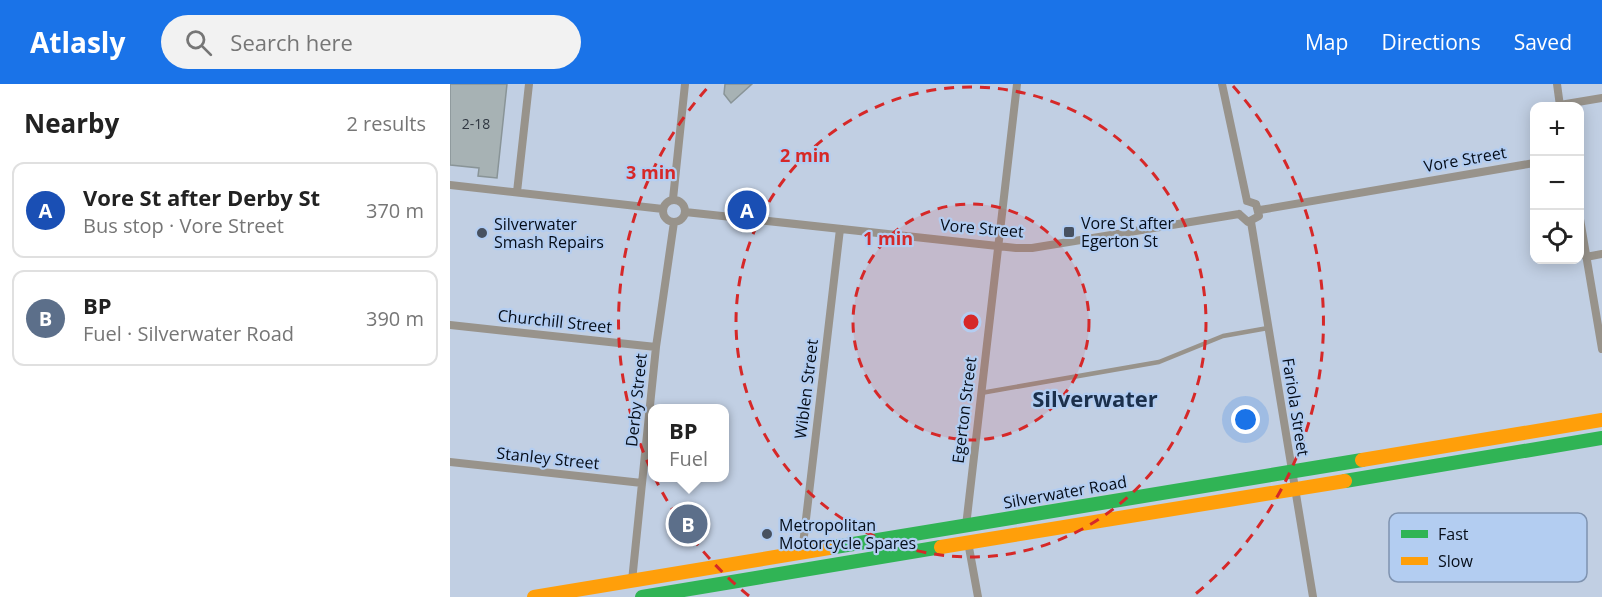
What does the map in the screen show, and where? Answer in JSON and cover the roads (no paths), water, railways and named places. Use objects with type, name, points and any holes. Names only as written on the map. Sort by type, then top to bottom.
[{"type":"highway","name":"Silverwater Road","points":[[534,597],[1602,420]]},
{"type":"highway","name":"Silverwater Road","points":[[642,597],[1294,488],[1397,474],[1602,438]]},
{"type":"street","points":[[517,192],[529,84]]},
{"type":"street","points":[[673,200],[686,84]]},
{"type":"street","name":"Egerton Street","points":[[966,526],[1017,84]]},
{"type":"street","points":[[1222,84],[1247,201]]},
{"type":"street","points":[[1557,84],[1559,102]]},
{"type":"street","points":[[1581,102],[1602,98]]},
{"type":"street","name":"Vore Street","points":[[1260,210],[1530,164]]},
{"type":"street","points":[[450,185],[663,209]]},
{"type":"street","points":[[673,200],[682,203],[685,212],[682,218],[674,222],[665,218],[663,209],[666,202],[673,200]]},
{"type":"street","points":[[1247,201],[1254,202],[1260,210],[1257,219],[1251,222],[1245,221],[1239,214],[1241,204],[1247,201]]},
{"type":"street","name":"Vore Street","points":[[685,212],[1032,248],[1239,214]]},
{"type":"street","name":"Derby Street","points":[[651,404],[674,222]]},
{"type":"street","name":"Fariola Street","points":[[1251,222],[1313,597]]},
{"type":"street","name":"Wiblen Street","points":[[802,553],[840,229]]},
{"type":"street","points":[[1584,244],[1598,305],[1602,346]]},
{"type":"street","points":[[1586,257],[1602,254]]},
{"type":"street","name":"Churchill Street","points":[[450,325],[657,347]]},
{"type":"street","name":"Derby Street","points":[[632,581],[648,429]]},
{"type":"street","name":"Stanley Street","points":[[450,462],[642,483]]},
{"type":"street","points":[[968,542],[978,597]]},
{"type":"lane","points":[[981,393],[1159,362],[1223,336],[1268,328]]},
{"type":"place","name":"Vore St after Derby St","points":[[747,210]]},
{"type":"place","name":"Vore St after Egerton St","points":[[1069,232]]},
{"type":"place","name":"Silverwater Smash Repairs","points":[[482,233]]},
{"type":"place","name":"BP","points":[[688,524]]},
{"type":"place","name":"Metropolitan Motorcycle Spares","points":[[767,534]]},
{"type":"district","name":"Silverwater","points":[[1095,399]]}]
